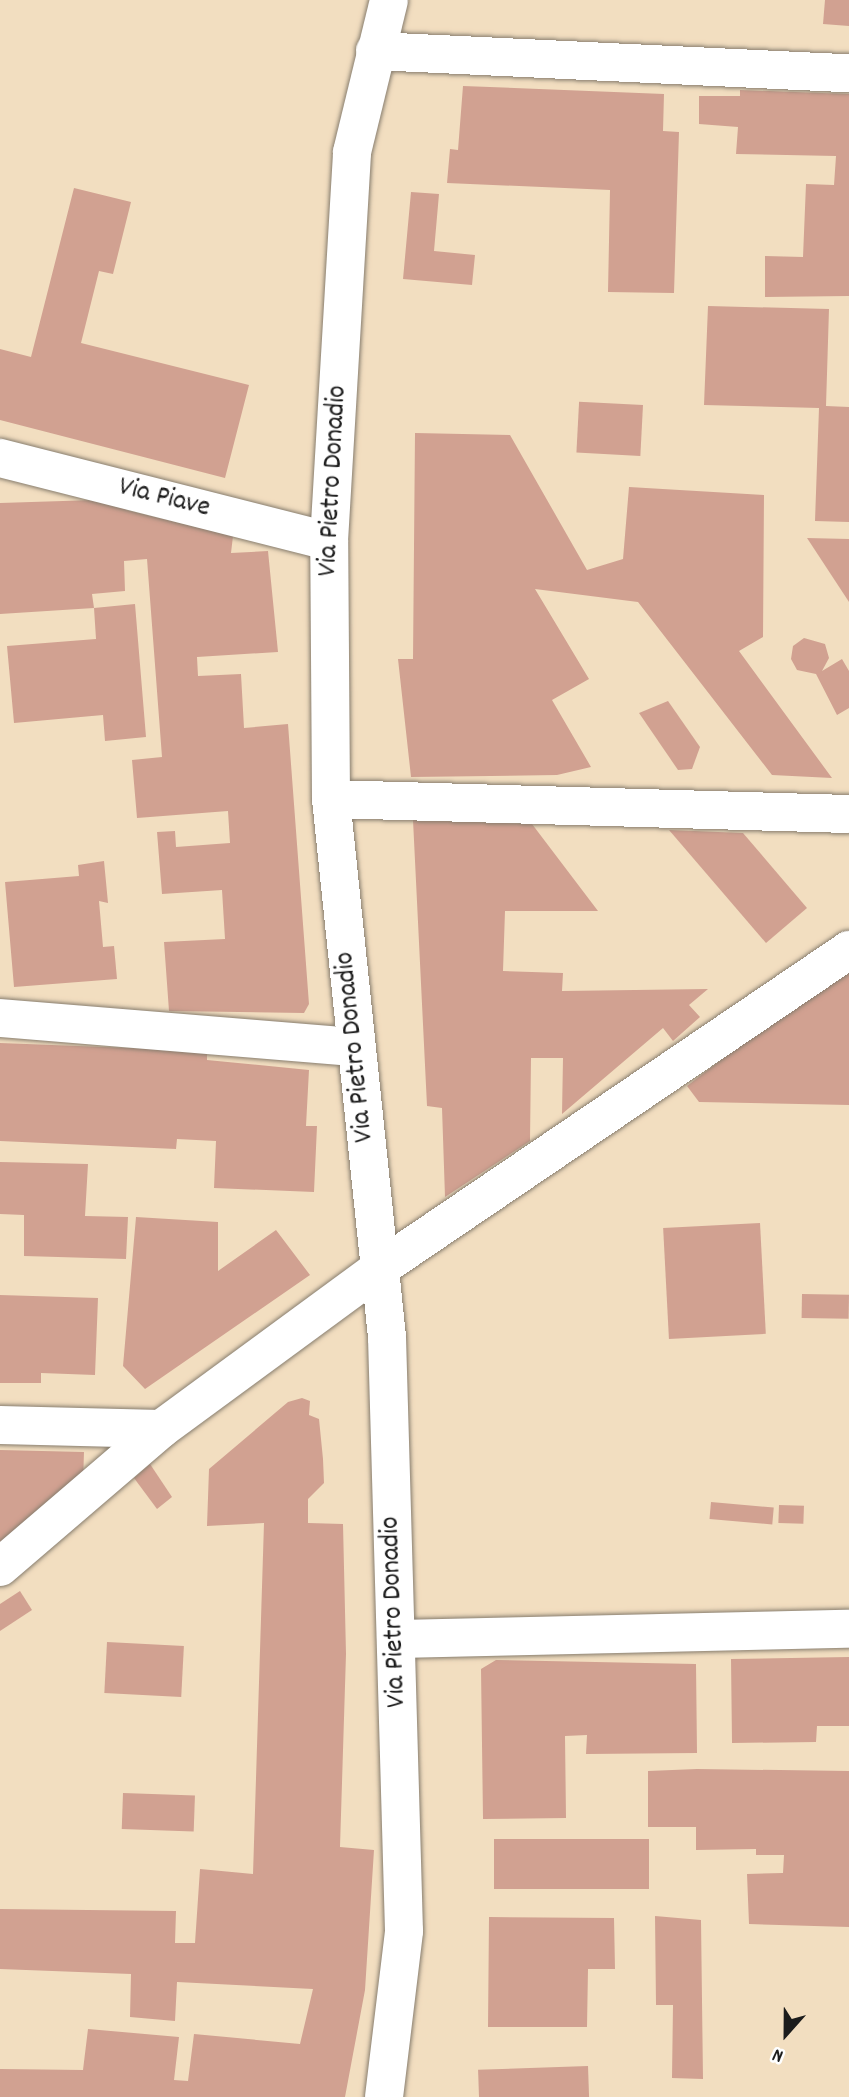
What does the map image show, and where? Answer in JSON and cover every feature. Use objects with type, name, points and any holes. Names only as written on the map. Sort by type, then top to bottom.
[{"type":"street","name":"Via Pietro Donadio","points":[[384,2097],[404,1931],[387,1337],[331,799],[329,541],[352,152],[389,0]]},
{"type":"street","points":[[375,51],[849,73]]},
{"type":"street","name":"Via Piave","points":[[0,458],[329,541]]},
{"type":"street","points":[[331,799],[849,814]]},
{"type":"street","points":[[0,1567],[161,1429],[380,1268],[849,950]]},
{"type":"street","points":[[0,1018],[356,1047]]},
{"type":"street","points":[[0,1425],[161,1429]]},
{"type":"street","points":[[396,1639],[849,1629]]},
{"type":"building","points":[[825,0],[849,0],[849,26],[823,24]]},
{"type":"building","points":[[463,86],[664,94],[663,131],[679,132],[674,293],[608,292],[610,190],[447,183],[450,149],[458,150]]},
{"type":"building","points":[[740,90],[849,94],[849,296],[765,297],[765,256],[803,257],[806,184],[834,185],[836,156],[736,154],[738,127],[699,124],[699,96],[740,96]]},
{"type":"building","points":[[74,188],[131,202],[113,274],[99,271],[81,343],[249,385],[225,478],[0,420],[0,349],[31,357]]},
{"type":"building","points":[[411,192],[439,194],[434,251],[475,255],[472,285],[403,279]]},
{"type":"building","points":[[708,306],[829,309],[826,406],[849,407],[849,522],[815,521],[819,408],[704,405]]},
{"type":"building","points":[[579,402],[643,405],[640,456],[576,453]]},
{"type":"building","points":[[415,433],[510,435],[587,570],[623,559],[629,487],[764,495],[763,637],[739,651],[832,778],[772,775],[638,602],[535,589],[589,679],[552,700],[591,767],[557,775],[411,777],[398,659],[413,659]]},
{"type":"building","points":[[126,499],[126,510],[233,536],[231,553],[268,551],[278,652],[197,657],[198,676],[241,674],[244,728],[288,724],[309,1004],[304,1013],[169,1011],[164,942],[225,939],[222,890],[162,894],[157,832],[175,831],[176,847],[230,843],[228,811],[137,818],[132,760],[162,757],[147,559],[124,561],[125,591],[92,594],[94,608],[0,614],[0,503]]},
{"type":"building","points":[[807,538],[849,539],[849,602]]},
{"type":"building","points":[[135,604],[146,737],[105,741],[103,715],[14,723],[7,646],[96,639],[94,608]]},
{"type":"building","points":[[804,638],[825,644],[829,658],[822,671],[842,659],[849,671],[849,708],[837,715],[816,674],[797,670],[791,659],[793,646]]},
{"type":"building","points":[[668,701],[700,747],[692,769],[678,770],[639,713]]},
{"type":"building","points":[[413,820],[532,824],[598,911],[505,911],[503,971],[563,973],[562,991],[708,989],[689,1005],[700,1017],[673,1041],[663,1028],[562,1114],[563,1058],[531,1058],[530,1141],[445,1197],[442,1108],[427,1106]]},
{"type":"building","points":[[669,830],[743,833],[807,908],[766,943]]},
{"type":"building","points":[[104,861],[108,903],[99,901],[103,947],[114,946],[117,979],[14,987],[5,882],[79,876],[78,865]]},
{"type":"building","points":[[849,962],[849,1105],[699,1102],[687,1086]]},
{"type":"building","points":[[0,1043],[207,1051],[207,1060],[309,1070],[306,1126],[317,1126],[314,1192],[214,1188],[216,1141],[177,1139],[176,1149],[0,1141]]},
{"type":"building","points":[[0,1162],[88,1164],[85,1216],[128,1217],[126,1259],[24,1256],[24,1215],[0,1214]]},
{"type":"building","points":[[136,1217],[218,1222],[218,1271],[276,1230],[310,1275],[145,1389],[123,1366]]},
{"type":"building","points":[[760,1223],[766,1334],[669,1339],[663,1228]]},
{"type":"building","points":[[802,1294],[849,1295],[849,1319],[802,1318]]},
{"type":"building","points":[[0,1295],[98,1298],[95,1375],[41,1373],[41,1383],[0,1383]]},
{"type":"building","points":[[302,1398],[310,1401],[309,1415],[319,1419],[323,1459],[324,1483],[308,1499],[308,1523],[343,1524],[346,1654],[340,1847],[374,1850],[365,1990],[345,2097],[0,2097],[0,2069],[83,2070],[88,2029],[179,2037],[174,2080],[188,2081],[194,2034],[300,2044],[313,1989],[177,1982],[175,2021],[130,2017],[131,1974],[0,1969],[0,1909],[176,1911],[175,1943],[195,1943],[200,1869],[253,1874],[264,1523],[207,1526],[209,1469],[288,1402]]},
{"type":"building","points":[[0,1450],[84,1452],[83,1482],[0,1550]]},
{"type":"building","points":[[150,1464],[172,1497],[157,1509],[134,1478]]},
{"type":"building","points":[[711,1502],[774,1507],[772,1524],[710,1519]]},
{"type":"building","points":[[779,1505],[804,1506],[803,1524],[778,1523]]},
{"type":"building","points":[[20,1591],[32,1610],[0,1631],[0,1604]]},
{"type":"building","points":[[107,1642],[184,1646],[181,1697],[104,1693]]},
{"type":"building","points":[[849,1657],[849,1726],[817,1726],[816,1742],[732,1743],[731,1659]]},
{"type":"building","points":[[496,1660],[696,1664],[697,1753],[586,1754],[587,1735],[565,1736],[566,1818],[483,1819],[481,1669]]},
{"type":"building","points":[[648,1771],[849,1771],[849,1927],[749,1924],[747,1874],[783,1873],[784,1855],[756,1855],[756,1849],[696,1850],[696,1827],[648,1827]]},
{"type":"building","points":[[123,1793],[195,1796],[194,1831],[122,1829]]},
{"type":"building","points":[[494,1839],[649,1839],[649,1889],[494,1889]]},
{"type":"building","points":[[655,1916],[701,1920],[703,2079],[672,2078],[673,2005],[656,2005]]},
{"type":"building","points":[[489,1917],[614,1918],[615,1969],[588,1969],[587,2027],[488,2027]]},
{"type":"building","points":[[588,2066],[589,2097],[479,2097],[478,2070]]}]
